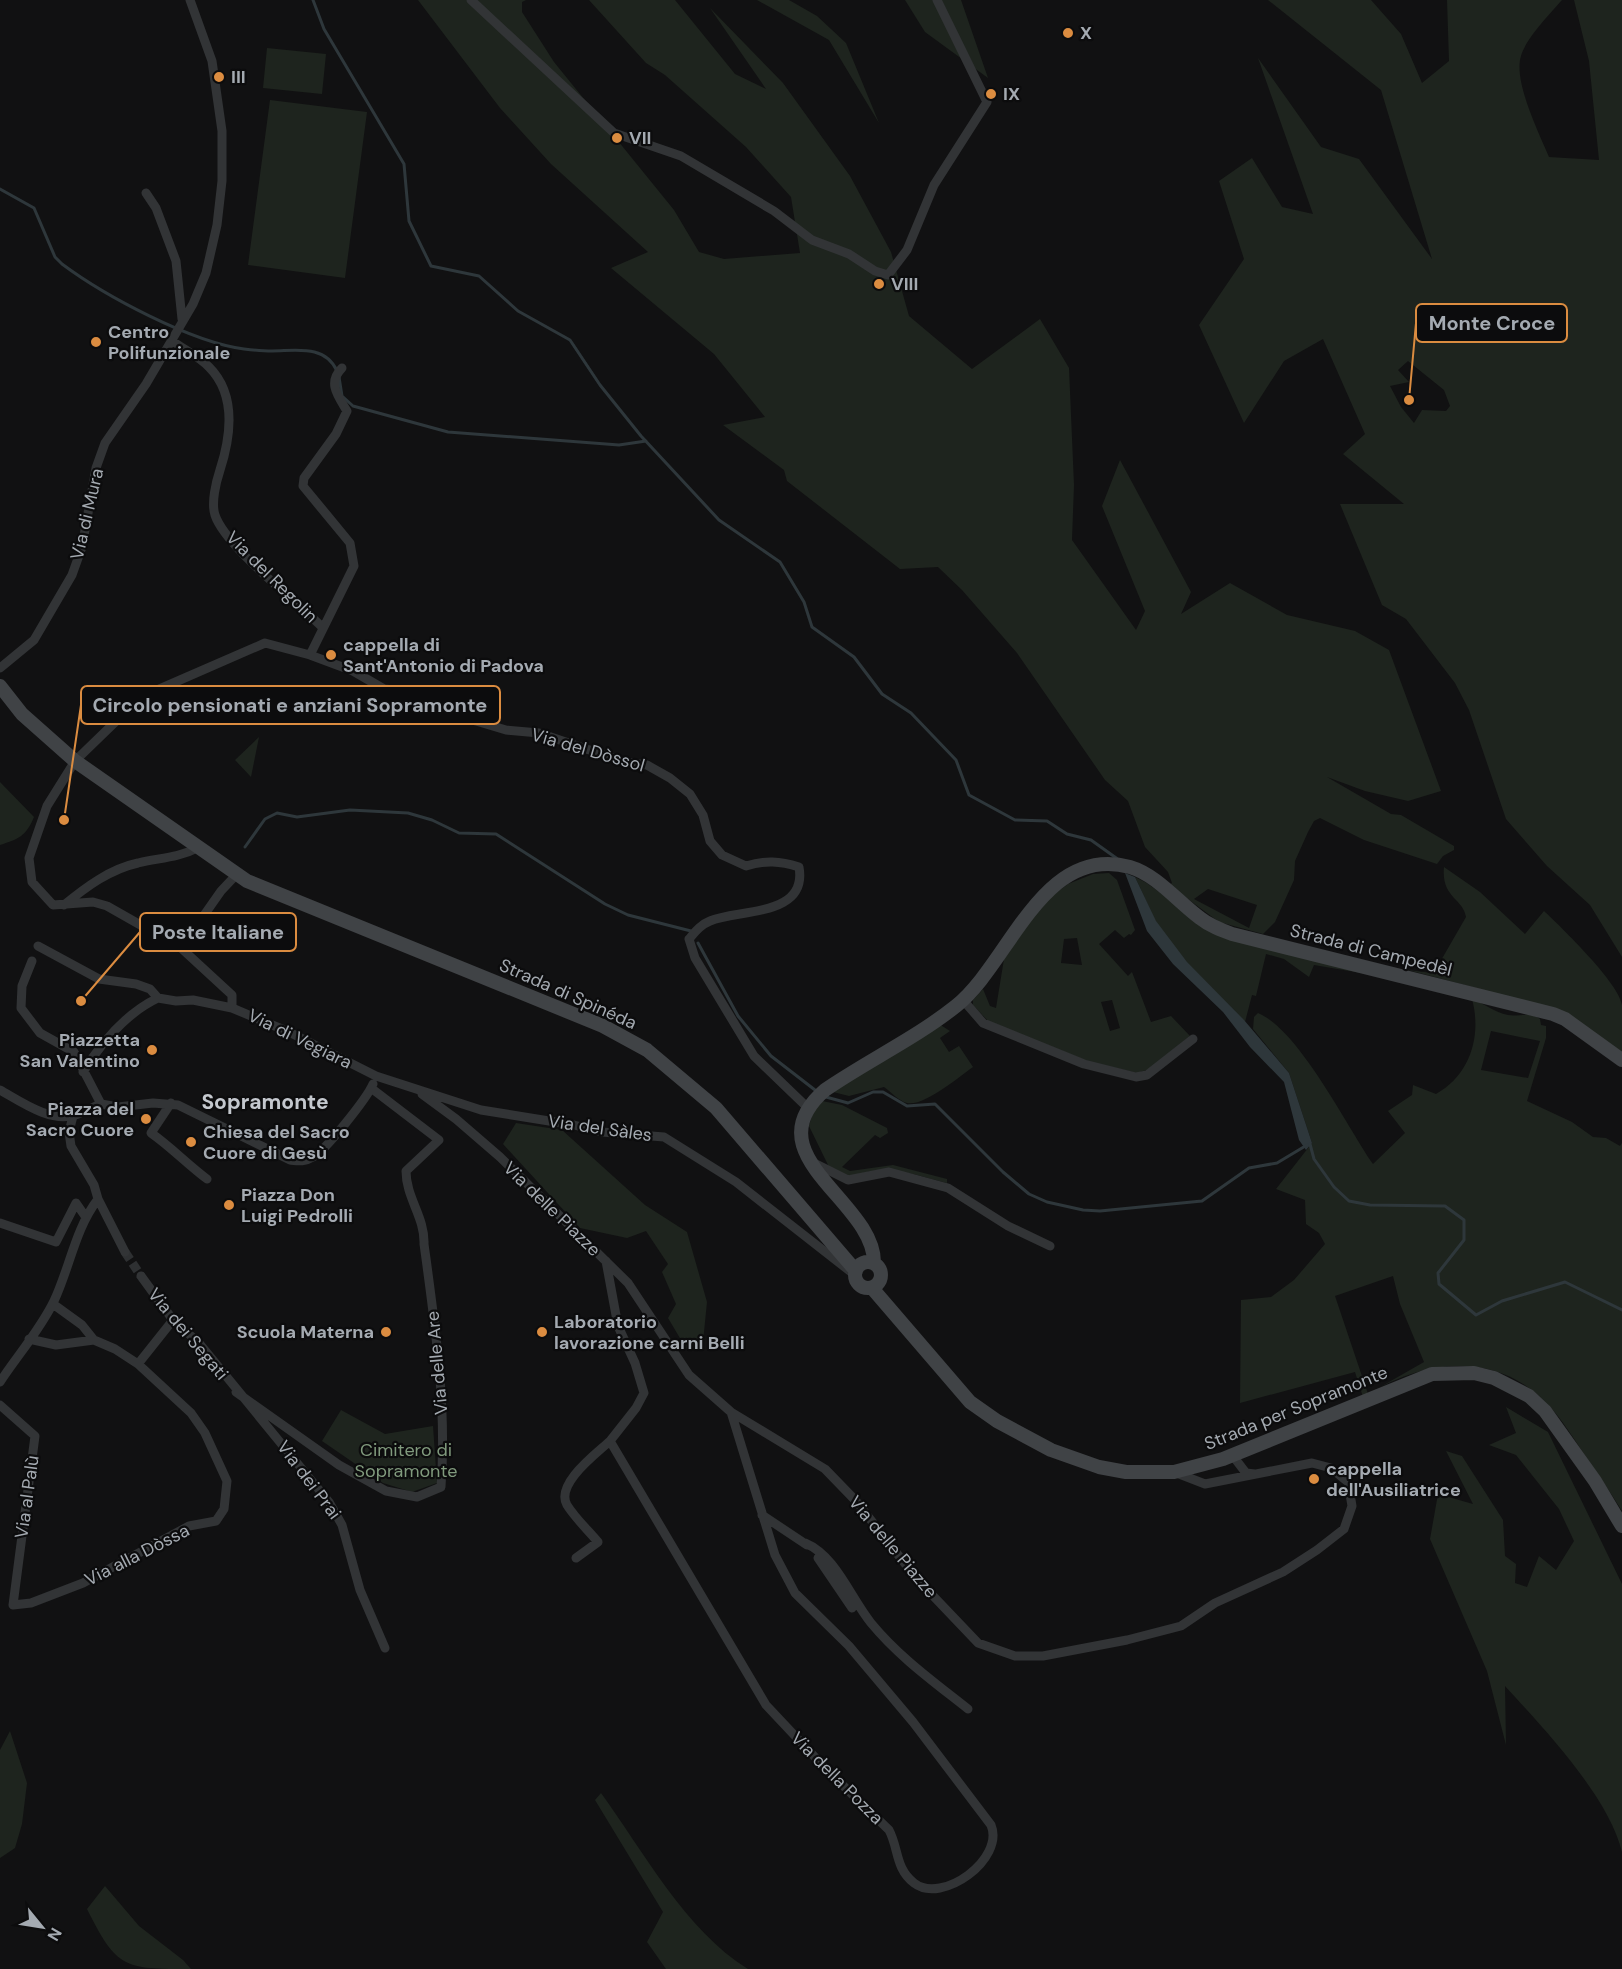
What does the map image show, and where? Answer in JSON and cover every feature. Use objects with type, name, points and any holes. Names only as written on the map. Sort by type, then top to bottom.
[{"type":"main road","name":"Strada di Spinéda","points":[[0,687],[22,714],[75,761],[237,874],[353,925],[603,1026],[647,1050],[716,1108],[856,1273]]},
{"type":"main road","name":"Strada di Campedèl","points":[[963,1000],[989,972],[1052,885],[1089,868],[1117,865],[1139,871],[1201,920],[1226,932],[1553,1014],[1565,1019],[1622,1060]]},
{"type":"main road","points":[[874,1263],[863,1263],[856,1273],[861,1286],[877,1285],[881,1273],[874,1263],[874,1252],[869,1235],[807,1159],[802,1133],[809,1109],[825,1090],[963,1000]]},
{"type":"main road","name":"Strada per Sopramonte","points":[[872,1287],[970,1402],[997,1421],[1052,1450],[1099,1467],[1126,1472],[1174,1472],[1233,1456],[1432,1374],[1474,1373],[1510,1385],[1529,1396],[1545,1411],[1595,1481],[1622,1526]]},
{"type":"street","name":"Via di Mura","points":[[0,669],[34,640],[72,575],[82,547],[96,468],[105,443],[126,417],[176,331],[206,273],[222,181],[222,131],[215,78],[190,0]]},
{"type":"street","points":[[471,0],[614,134],[681,156],[774,211],[812,240],[849,254],[875,271],[888,274],[908,250],[934,185],[987,102],[937,0]]},
{"type":"street","points":[[146,194],[156,208],[176,261],[182,320]]},
{"type":"street","name":"Via del Regolin","points":[[171,340],[209,367],[223,387],[229,404],[226,450],[216,483],[214,514],[246,556],[322,628]]},
{"type":"street","points":[[310,655],[354,566],[350,543],[303,486],[304,478],[336,434],[346,411],[333,389],[339,372]]},
{"type":"street","name":"Via del Dòssol","points":[[64,905],[53,905],[32,882],[29,858],[47,806],[75,761],[141,697],[189,674],[265,643],[310,655],[353,671],[384,689],[427,693],[476,721],[506,730],[539,733],[625,762],[647,765],[670,778],[690,794],[703,815],[710,841],[722,855],[746,866],[762,861],[784,862],[799,867],[801,878],[790,899],[770,908],[711,920],[697,928],[689,939],[695,958],[754,1056],[809,1109]]},
{"type":"street","points":[[64,905],[88,886],[111,873],[135,863],[184,855],[197,848]]},
{"type":"street","points":[[181,948],[221,891],[237,874]]},
{"type":"street","name":"Via di Vegiara","points":[[64,905],[93,902],[107,906],[181,948],[232,995],[232,1008],[289,1032],[376,1076]]},
{"type":"street","points":[[38,946],[99,979],[136,984],[150,989],[158,998],[176,1001],[193,1000],[232,1008]]},
{"type":"street","points":[[32,961],[22,987],[21,1008],[40,1032],[74,1052],[101,1104]]},
{"type":"street","points":[[83,1072],[96,1052],[130,1014],[158,998]]},
{"type":"street","points":[[963,1000],[983,1023],[1084,1064],[1136,1077],[1147,1075],[1192,1039]]},
{"type":"street","points":[[0,1090],[35,1109],[59,1117],[73,1116],[101,1104],[118,1107],[171,1103],[290,1160],[302,1162],[316,1156],[371,1088],[376,1076]]},
{"type":"street","name":"Via del Sàles","points":[[376,1076],[481,1110],[574,1125],[602,1132],[664,1137],[736,1182],[856,1273]]},
{"type":"street","name":"Via delle Are","points":[[236,1392],[339,1465],[386,1491],[417,1497],[441,1487],[444,1449],[439,1350],[424,1244],[425,1229],[406,1188],[406,1171],[439,1140],[371,1088]]},
{"type":"street","name":"Via delle Piazze","points":[[416,1089],[456,1119],[500,1157],[628,1283],[689,1375],[731,1412],[825,1469],[856,1501],[916,1579],[978,1643],[1015,1656],[1043,1656],[1076,1651],[1181,1626],[1215,1603],[1283,1572],[1344,1529],[1353,1506],[1348,1482],[1331,1468],[1312,1463],[1205,1484],[1174,1472]]},
{"type":"street","points":[[171,1103],[151,1133],[175,1150],[182,1160],[207,1179]]},
{"type":"street","points":[[73,1116],[69,1132],[71,1146],[94,1185],[98,1199],[125,1252]]},
{"type":"street","points":[[807,1159],[848,1180],[889,1172],[948,1188],[1008,1226],[1050,1246]]},
{"type":"street","points":[[0,1382],[52,1304],[67,1270],[85,1216],[98,1199]]},
{"type":"street","points":[[0,1222],[56,1242],[76,1203],[85,1216]]},
{"type":"street","points":[[576,1558],[598,1542],[566,1503],[566,1489],[580,1467],[610,1441],[636,1408],[644,1393],[635,1363],[618,1326],[606,1261]]},
{"type":"street","name":"Via dei Segati","points":[[141,1276],[173,1320],[199,1343],[236,1392]]},
{"type":"street","name":"Via alla Dòssa","points":[[13,1605],[31,1603],[83,1583],[189,1526],[216,1521],[224,1509],[227,1481],[205,1433],[191,1413],[138,1364],[115,1349],[94,1340],[82,1325],[52,1304]]},
{"type":"street","points":[[138,1364],[173,1320]]},
{"type":"street","points":[[29,1339],[56,1345],[94,1340]]},
{"type":"street","name":"Via dei Prai","points":[[236,1392],[329,1502],[342,1525],[360,1590],[385,1648]]},
{"type":"street","name":"Via al Palù","points":[[0,1405],[36,1436],[13,1605]]},
{"type":"street","name":"Via della Pozza","points":[[610,1441],[766,1705],[888,1830],[894,1840],[897,1863],[914,1883],[930,1890],[958,1881],[974,1871],[988,1852],[993,1839],[991,1825],[913,1722],[856,1655],[795,1593],[775,1555],[731,1412]]},
{"type":"street","points":[[1233,1456],[1246,1473],[1264,1474]]},
{"type":"street","points":[[762,1515],[805,1543],[819,1549],[871,1623],[902,1656],[968,1709]]},
{"type":"street","points":[[805,1543],[815,1553],[852,1608]]},
{"type":"green space","points":[[418,0],[526,0],[522,2],[522,12],[554,62],[674,210],[699,252],[724,259],[800,253],[791,197],[746,147],[665,75],[646,63],[589,0],[675,0],[735,74],[766,89],[710,8],[783,83],[850,176],[891,252],[909,316],[972,369],[1040,319],[1069,368],[1074,485],[1072,540],[1136,630],[1145,611],[1102,506],[1120,460],[1191,592],[1181,614],[1230,583],[1287,615],[1355,631],[1389,650],[1441,791],[1408,801],[1365,791],[1327,777],[1391,814],[1401,815],[1454,846],[1454,850],[1443,856],[1437,864],[1364,840],[1320,818],[1314,821],[1295,861],[1294,880],[1275,922],[1263,934],[1219,922],[1169,885],[1172,883],[1168,872],[1145,847],[1128,801],[1105,780],[1017,653],[962,590],[938,567],[900,569],[787,481],[784,470],[723,425],[765,417],[714,354],[611,268],[648,252],[551,164],[500,108]],"holes":[[[1208,889],[1257,905],[1249,928],[1194,899]]]},
{"type":"green space","points":[[757,0],[789,0],[817,16],[846,43],[879,123],[829,40]]},
{"type":"green space","points":[[905,0],[961,0],[988,78],[925,32]]},
{"type":"green space","points":[[1268,0],[1371,0],[1401,34],[1422,83],[1449,61],[1447,0],[1562,0],[1539,26],[1521,56],[1519,67],[1524,93],[1549,157],[1599,160],[1589,61],[1574,0],[1622,0],[1622,957],[1590,905],[1547,866],[1506,819],[1469,710],[1455,683],[1406,619],[1382,605],[1340,504],[1404,504],[1343,454],[1365,434],[1323,339],[1284,361],[1244,423],[1199,325],[1244,259],[1219,181],[1252,158],[1282,207],[1313,214],[1258,58],[1321,147],[1359,159],[1432,259],[1381,90]],"holes":[[[1408,361],[1444,390],[1450,406],[1446,411],[1422,410],[1414,423],[1401,407],[1390,386],[1409,382],[1398,370]]]},
{"type":"green space","points":[[267,48],[326,54],[322,94],[263,88]]},
{"type":"green space","points":[[270,100],[367,112],[345,278],[248,265]]},
{"type":"green space","points":[[259,737],[251,777],[235,760]]},
{"type":"green space","points":[[0,782],[34,817],[28,829],[21,836],[0,845]]},
{"type":"green space","points":[[1444,867],[1480,892],[1525,934],[1544,911],[1576,942],[1619,995],[1622,1005],[1622,1053],[1491,992],[1408,970],[1432,973],[1466,917],[1446,885]]},
{"type":"green space","points":[[1109,873],[1117,880],[1135,930],[1124,938],[1115,930],[1099,944],[1128,976],[1132,972],[1151,1022],[1171,1016],[1190,1036],[1150,1069],[1137,1073],[1090,1062],[988,1021],[973,1005],[973,1000],[983,989],[990,1006],[996,1008],[1004,959],[1038,910],[1049,898],[1068,884],[1093,874]],"holes":[[[1077,938],[1082,965],[1061,963],[1064,939]],[[1112,1000],[1120,1028],[1110,1031],[1101,1002]]]},
{"type":"green space","points":[[1135,877],[1156,889],[1194,921],[1215,934],[1373,975],[1314,965],[1309,977],[1284,959],[1266,954],[1256,996],[1252,995],[1245,1022],[1174,948],[1155,920]]},
{"type":"green space","points":[[1472,999],[1503,1014],[1532,1015],[1540,1019],[1541,1025],[1546,1026],[1546,1038],[1527,1101],[1572,1122],[1593,1137],[1606,1138],[1620,1146],[1622,1143],[1622,1511],[1552,1409],[1538,1395],[1518,1381],[1496,1372],[1474,1367],[1451,1366],[1428,1370],[1384,1385],[1363,1397],[1355,1372],[1240,1403],[1241,1300],[1271,1297],[1294,1280],[1325,1244],[1319,1233],[1306,1224],[1305,1200],[1276,1189],[1312,1143],[1289,1073],[1253,1029],[1254,1017],[1258,1013],[1274,1023],[1289,1038],[1321,1080],[1373,1164],[1405,1133],[1388,1111],[1412,1095],[1413,1085],[1436,1094],[1448,1086],[1465,1065],[1474,1040],[1475,1013]],"holes":[[[1491,1031],[1540,1041],[1528,1078],[1481,1070]],[[1393,1276],[1400,1304],[1424,1362],[1368,1394],[1335,1296]]]},
{"type":"green space","points":[[939,1024],[950,1031],[940,1038],[949,1052],[959,1046],[973,1067],[942,1090],[914,1103],[904,1102],[884,1087],[849,1096],[833,1092]]},
{"type":"green space","points":[[822,1101],[842,1105],[887,1128],[888,1133],[880,1138],[875,1135],[842,1167],[850,1171],[893,1165],[947,1179],[947,1183],[910,1173],[888,1170],[850,1177],[829,1167],[809,1126],[813,1112]]},
{"type":"green space","points":[[516,1123],[562,1130],[645,1205],[687,1232],[707,1302],[703,1342],[687,1350],[668,1318],[676,1304],[662,1272],[668,1264],[646,1231],[627,1238],[580,1228],[503,1144]]},
{"type":"green space","points":[[1506,1407],[1548,1432],[1622,1584],[1622,1852],[1615,1831],[1590,1787],[1556,1743],[1505,1686],[1506,1745],[1487,1671],[1430,1539],[1438,1494],[1473,1504],[1446,1451],[1462,1456],[1503,1520],[1505,1556],[1516,1564],[1515,1583],[1527,1587],[1539,1556],[1556,1570],[1574,1541],[1559,1509],[1516,1455],[1489,1445],[1516,1433]]},
{"type":"green space","name":"Cimitero di Sopramonte","points":[[341,1410],[385,1434],[433,1426],[437,1483],[412,1492],[383,1483],[322,1441]]},
{"type":"green space","points":[[10,1731],[27,1783],[22,1824],[15,1848],[0,1858],[0,1750]]},
{"type":"green space","points":[[601,1793],[685,1912],[725,1953],[748,1969],[666,1969],[647,1942],[663,1912],[595,1800]]},
{"type":"green space","points":[[105,1886],[139,1926],[183,1960],[191,1969],[137,1966],[125,1962],[115,1954],[106,1944],[87,1909]]},
{"type":"shaded area","points":[[1125,873],[1135,877],[1156,921],[1187,962],[1244,1020],[1289,1073],[1312,1143],[1306,1150],[1299,1140],[1284,1082],[1250,1047],[1223,1012],[1173,964],[1147,931]]},
{"type":"waterway","points":[[313,0],[324,29],[404,164],[409,221],[431,266],[479,276],[518,311],[570,340],[600,385],[641,436],[719,520],[780,562],[804,602],[812,627],[854,657],[882,694],[911,713],[956,760],[969,795],[1015,820],[1047,821],[1067,834],[1091,840],[1119,860]]},
{"type":"waterway","points":[[0,189],[34,208],[55,257],[62,264],[101,290],[149,316],[223,345],[254,350],[300,350],[317,353],[332,362],[337,371]]},
{"type":"waterway","points":[[339,377],[342,396],[353,406],[448,432],[619,445],[646,441]]},
{"type":"waterway","points":[[245,847],[265,819],[277,813],[297,817],[350,810],[408,813],[432,820],[459,833],[496,834],[605,904],[628,915],[691,931]]},
{"type":"waterway","points":[[698,943],[738,1016],[771,1056],[815,1090]]},
{"type":"waterway","points":[[826,1097],[848,1103],[873,1092],[883,1092],[907,1106],[935,1104],[1003,1172],[1029,1194],[1047,1202],[1083,1210],[1100,1211],[1202,1201],[1249,1168],[1277,1163],[1307,1145]]},
{"type":"waterway","points":[[1310,1144],[1314,1159],[1334,1187],[1349,1201],[1370,1205],[1445,1206],[1464,1220],[1464,1240],[1438,1273],[1439,1284],[1476,1315],[1502,1301],[1565,1282],[1622,1310]]},
{"type":"tunnel","points":[[125,1252],[141,1276]]},
{"type":"place","name":"X","points":[[1068,33]]},
{"type":"place","name":"III","points":[[219,77]]},
{"type":"place","name":"IX","points":[[991,94]]},
{"type":"place","name":"VII","points":[[617,138]]},
{"type":"place","name":"VIII","points":[[879,284]]},
{"type":"place","name":"Centro Polifunzionale","points":[[96,342]]},
{"type":"place","name":"Monte Croce","points":[[1409,400]]},
{"type":"place","name":"cappella di Sant'Antonio di Padova","points":[[331,655]]},
{"type":"place","name":"Circolo pensionati e anziani Sopramonte","points":[[64,820]]},
{"type":"place","name":"Poste Italiane","points":[[81,1001]]},
{"type":"place","name":"Piazzetta San Valentino","points":[[152,1050]]},
{"type":"place","name":"Piazza del Sacro Cuore","points":[[146,1119]]},
{"type":"place","name":"Chiesa del Sacro Cuore di Gesù","points":[[191,1142]]},
{"type":"place","name":"Piazza Don Luigi Pedrolli","points":[[229,1205]]},
{"type":"place","name":"Scuola Materna","points":[[386,1332]]},
{"type":"place","name":"Laboratorio lavorazione carni Belli","points":[[542,1332]]},
{"type":"place","name":"cappella dell'Ausiliatrice","points":[[1314,1479]]},
{"type":"district","name":"Sopramonte","points":[[265,1102]]}]
